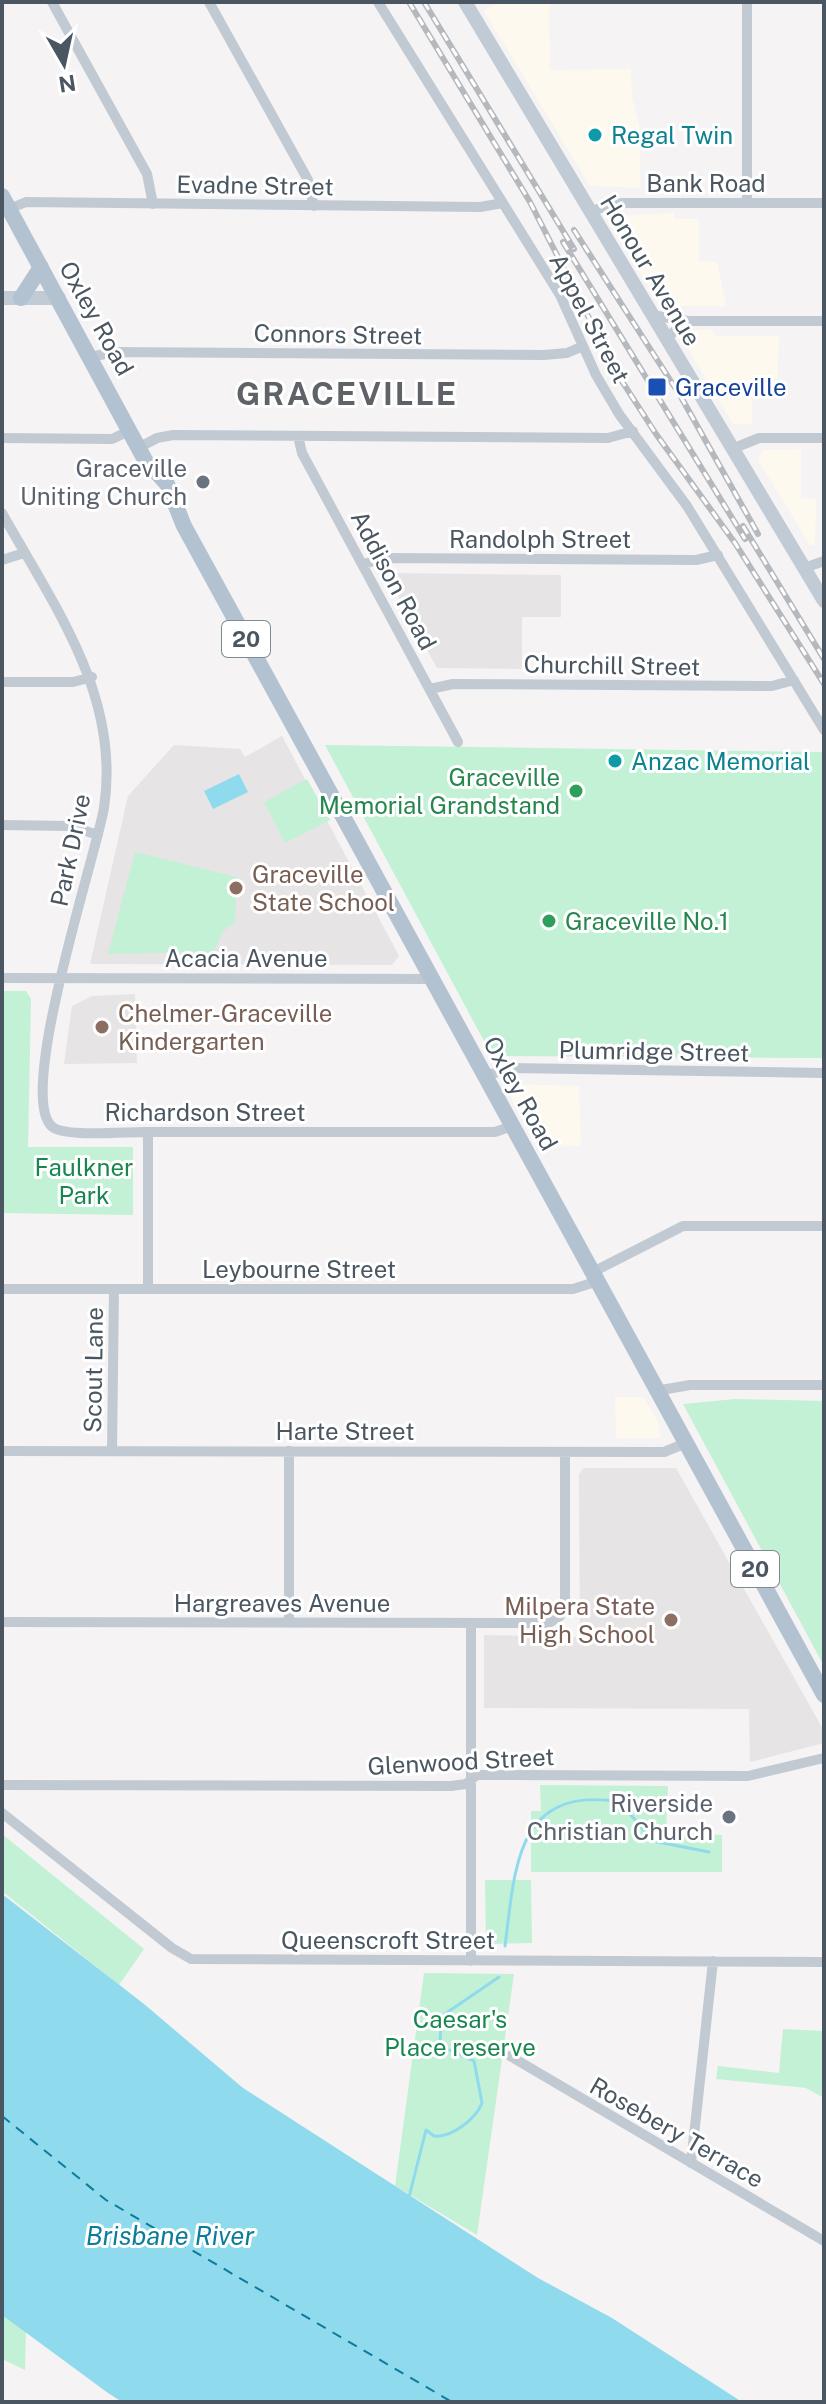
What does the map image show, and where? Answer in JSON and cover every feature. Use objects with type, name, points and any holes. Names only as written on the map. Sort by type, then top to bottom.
[{"type":"main road","name":"Honour Avenue","points":[[465,2],[824,601]]},
{"type":"main road","name":"Oxley Road","points":[[5,202],[149,464],[153,482],[177,512],[593,1278],[824,1695]]},
{"type":"main road","points":[[21,298],[41,267]]},
{"type":"main road","points":[[2,298],[59,298]]},
{"type":"street","points":[[52,2],[147,174],[153,204]]},
{"type":"street","points":[[209,2],[308,180],[314,206]]},
{"type":"street","name":"Appel Street","points":[[378,2],[560,295],[602,386],[718,555],[824,730]]},
{"type":"street","points":[[747,2],[747,203]]},
{"type":"street","name":"Evadne Street","points":[[5,202],[480,207],[503,203]]},
{"type":"street","name":"Bank Road","points":[[590,212],[614,203],[824,203]]},
{"type":"street","points":[[652,315],[688,321],[824,321]]},
{"type":"street","points":[[666,338],[688,321]]},
{"type":"street","name":"Connors Street","points":[[91,357],[113,352],[544,355],[567,353],[583,346]]},
{"type":"street","points":[[2,438],[112,439],[131,430]]},
{"type":"street","points":[[140,447],[173,435],[608,438],[633,431]]},
{"type":"street","name":"Addison Road","points":[[298,436],[302,453],[458,742]]},
{"type":"street","points":[[732,449],[763,437],[824,438]]},
{"type":"street","name":"Park Drive","points":[[2,513],[92,677],[101,714],[105,746],[105,800],[62,977]]},
{"type":"street","points":[[2,560],[24,553]]},
{"type":"street","name":"Randolph Street","points":[[363,564],[387,558],[696,560],[718,555]]},
{"type":"street","points":[[804,568],[824,561]]},
{"type":"street","points":[[2,682],[73,682],[92,677]]},
{"type":"street","name":"Churchill Street","points":[[430,689],[453,684],[772,686],[794,680]]},
{"type":"street","points":[[2,825],[70,826],[98,835]]},
{"type":"street","name":"Richardson Street","points":[[62,977],[45,1050],[44,1110],[48,1122],[65,1131],[499,1132],[512,1126]]},
{"type":"street","name":"Acacia Avenue","points":[[2,978],[430,979]]},
{"type":"street","name":"Plumridge Street","points":[[485,1076],[511,1068],[824,1073]]},
{"type":"street","points":[[148,1132],[148,1289]]},
{"type":"street","name":"Leybourne Street","points":[[2,1289],[573,1289],[683,1226],[824,1226]]},
{"type":"street","name":"Scout Lane","points":[[112,1451],[114,1289]]},
{"type":"street","points":[[655,1391],[690,1385],[824,1385]]},
{"type":"street","name":"Harte Street","points":[[2,1451],[664,1452],[686,1443]]},
{"type":"street","points":[[289,1451],[289,1623]]},
{"type":"street","name":"Hargreaves Avenue","points":[[2,1622],[543,1624],[560,1616],[565,1598],[565,1452]]},
{"type":"street","points":[[471,1623],[471,1961]]},
{"type":"street","name":"Glenwood Street","points":[[2,1785],[451,1786],[477,1775],[748,1776],[824,1758]]},
{"type":"street","name":"Queenscroft Street","points":[[2,1813],[187,1958],[824,1962]]},
{"type":"street","points":[[691,2163],[713,1961]]},
{"type":"street","name":"Rosebery Terrace","points":[[510,2056],[824,2241]]},
{"type":"shaded area","points":[[497,2],[549,2],[550,70],[631,69],[632,97],[640,128],[640,188],[590,186],[484,11]]},
{"type":"shaded area","points":[[674,213],[675,219],[699,219],[699,261],[717,262],[726,306],[660,306],[607,216]]},
{"type":"shaded area","points":[[677,330],[711,330],[716,336],[779,336],[777,389],[780,394],[752,394],[752,424],[733,424]]},
{"type":"shaded area","points":[[801,449],[801,498],[816,499],[815,545],[810,545],[758,460],[762,450]]},
{"type":"shaded area","points":[[391,573],[561,575],[561,617],[522,617],[522,669],[437,668],[388,578]]},
{"type":"shaded area","name":"Graceville State School","points":[[282,736],[399,956],[392,965],[90,964],[128,796],[174,745],[240,749],[245,757]]},
{"type":"shaded area","name":"Chelmer-Graceville Kindergarten","points":[[135,994],[137,1063],[64,1064],[72,1006],[92,996]]},
{"type":"shaded area","points":[[511,1084],[579,1086],[581,1146],[536,1147],[507,1089]]},
{"type":"shaded area","points":[[615,1397],[643,1397],[658,1421],[660,1438],[616,1438]]},
{"type":"shaded area","name":"Milpera State High School","points":[[584,1468],[676,1468],[824,1731],[824,1743],[750,1762],[749,1709],[484,1708],[484,1635],[580,1637],[579,1474]]},
{"type":"green space","points":[[325,745],[822,752],[824,1058],[492,1056]]},
{"type":"green space","points":[[307,779],[330,820],[285,843],[264,802]]},
{"type":"green space","points":[[135,852],[237,877],[235,922],[222,932],[214,952],[108,954]]},
{"type":"green space","name":"Faulkner Park","points":[[2,991],[26,991],[31,999],[28,1147],[133,1147],[133,1215],[2,1213]]},
{"type":"green space","points":[[735,1399],[824,1401],[824,1666],[683,1404]]},
{"type":"green space","points":[[540,1785],[668,1786],[666,1833],[722,1835],[722,1872],[531,1872],[531,1811],[541,1811]]},
{"type":"green space","points":[[2,1834],[144,1949],[119,1985],[2,1891]]},
{"type":"green space","points":[[485,1880],[531,1880],[532,1943],[486,1944]]},
{"type":"green space","name":"Caesar's Place reserve","points":[[424,1973],[514,1974],[477,2235],[395,2186]]},
{"type":"green space","points":[[783,2029],[824,2031],[824,2098],[806,2088],[716,2079],[718,2066],[779,2073]]},
{"type":"green space","points":[[2,2315],[26,2331],[25,2370],[2,2359]]},
{"type":"water","points":[[239,774],[248,792],[213,809],[204,791]]},
{"type":"water","name":"Brisbane River","points":[[2,1894],[144,2004],[243,2088],[538,2278],[612,2318],[742,2402],[122,2402],[108,2393],[2,2315]]},
{"type":"waterway","points":[[505,1946],[518,1862],[527,1839],[540,1820],[559,1806],[585,1800],[620,1802],[653,1841],[709,1852]]},
{"type":"waterway","points":[[409,2197],[426,2130],[434,2136],[455,2131],[474,2115],[482,2103],[474,2061],[447,2049],[440,2039],[442,2016],[499,1977]]},
{"type":"ferry route","points":[[2,2116],[106,2200],[452,2402]]},
{"type":"railway","points":[[409,2],[530,202],[618,375],[656,434],[735,543],[824,684]]},
{"type":"railway","points":[[424,2],[574,249]]},
{"type":"railway","points":[[574,230],[681,397],[758,534]]},
{"type":"railway","points":[[563,242],[745,539]]},
{"type":"railway","points":[[743,526],[824,659]]},
{"type":"place","name":"Regal Twin","points":[[595,135]]},
{"type":"place","name":"Graceville","points":[[657,387]]},
{"type":"place","name":"Graceville Uniting Church","points":[[203,482]]},
{"type":"place","name":"Anzac Memorial","points":[[615,761]]},
{"type":"place","name":"Graceville Memorial Grandstand","points":[[576,791]]},
{"type":"place","name":"Graceville State School","points":[[236,888]]},
{"type":"place","name":"Graceville No.1","points":[[549,921]]},
{"type":"place","name":"Chelmer-Graceville Kindergarten","points":[[102,1027]]},
{"type":"place","name":"Milpera State High School","points":[[671,1620]]},
{"type":"place","name":"Riverside Christian Church","points":[[729,1817]]},
{"type":"district","name":"GRACEVILLE","points":[[347,393]]}]
